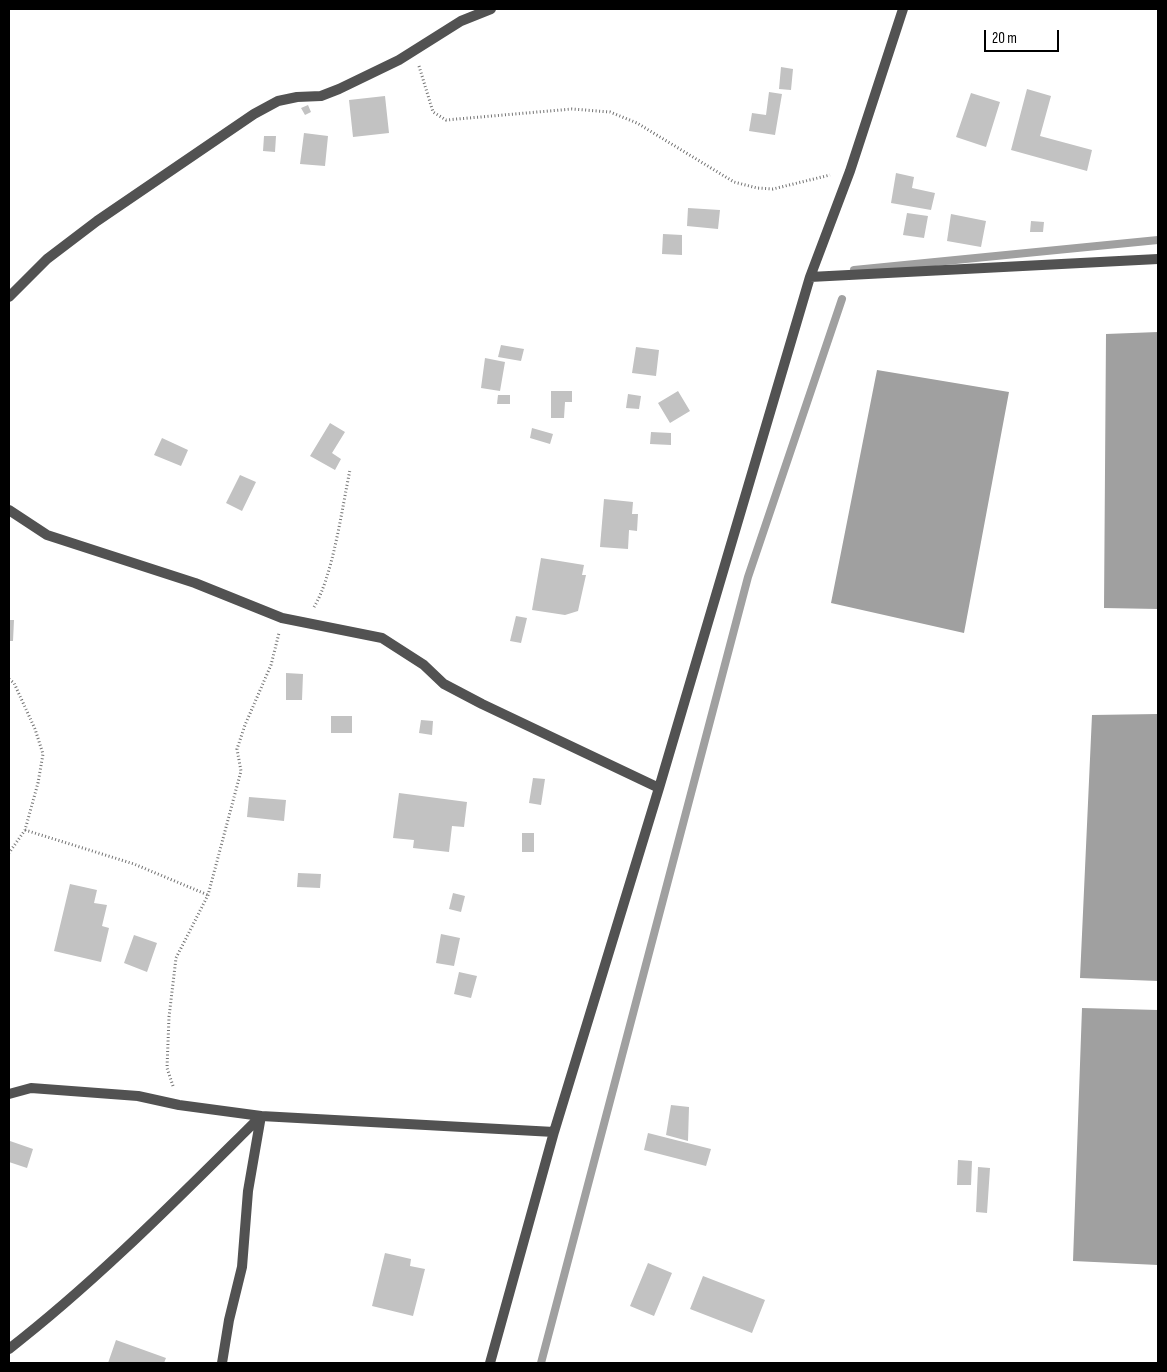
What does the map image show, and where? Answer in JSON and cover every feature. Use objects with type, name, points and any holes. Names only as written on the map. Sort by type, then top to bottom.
[{"type":"street","points":[[9,297],[48,259],[97,221],[254,114],[278,101],[297,97],[321,96],[400,60],[461,21],[491,9]]},
{"type":"street","points":[[490,1363],[554,1132],[659,788],[810,277],[850,171],[903,9]]},
{"type":"street","points":[[810,277],[1158,258]]},
{"type":"street","points":[[9,510],[47,535],[195,583],[282,618],[382,638],[424,665],[444,684],[490,708],[659,788]]},
{"type":"street","points":[[9,1094],[31,1088],[138,1096],[179,1105],[260,1116],[554,1132]]},
{"type":"street","points":[[9,1349],[61,1309],[169,1207],[260,1116]]},
{"type":"street","points":[[222,1363],[229,1320],[242,1267],[248,1191],[260,1116]]},
{"type":"path","points":[[414,51],[433,112],[446,120],[572,109],[610,112],[637,123],[734,182],[757,188],[773,189],[850,171]]},
{"type":"path","points":[[302,622],[321,596],[350,470]]},
{"type":"path","points":[[179,1105],[167,1068],[169,1018],[176,958],[208,894],[241,771],[238,749],[245,725],[271,665],[282,618]]},
{"type":"path","points":[[9,679],[14,684],[28,714],[43,754],[38,783],[25,830],[9,853]]},
{"type":"path","points":[[25,830],[134,864],[208,894]]},
{"type":"shaded area","points":[[1158,332],[1158,609],[1104,608],[1106,334]]},
{"type":"shaded area","points":[[877,370],[1009,392],[964,633],[831,603]]},
{"type":"shaded area","points":[[1158,714],[1158,981],[1080,978],[1092,715]]},
{"type":"shaded area","points":[[1082,1008],[1158,1010],[1158,1265],[1073,1261]]},
{"type":"building","points":[[781,67],[793,69],[791,90],[779,89]]},
{"type":"building","points":[[1027,89],[1051,96],[1040,136],[1092,150],[1087,171],[1011,150]]},
{"type":"building","points":[[769,92],[782,94],[775,135],[749,131],[752,113],[766,115]]},
{"type":"building","points":[[971,93],[1000,102],[986,147],[956,137]]},
{"type":"building","points":[[385,96],[389,133],[353,137],[349,100]]},
{"type":"building","points":[[308,105],[311,112],[305,115],[301,108]]},
{"type":"building","points":[[304,133],[328,136],[325,166],[300,164]]},
{"type":"building","points":[[264,136],[276,136],[275,152],[263,151]]},
{"type":"building","points":[[896,173],[914,177],[912,188],[935,193],[931,210],[891,203]]},
{"type":"building","points":[[688,208],[720,210],[718,229],[687,226]]},
{"type":"building","points":[[907,213],[928,216],[924,238],[903,235]]},
{"type":"building","points":[[951,214],[986,221],[981,247],[947,241]]},
{"type":"building","points":[[1031,221],[1044,222],[1043,232],[1030,232]]},
{"type":"building","points":[[663,234],[682,235],[682,255],[662,254]]},
{"type":"building","points":[[501,345],[524,349],[521,361],[498,357]]},
{"type":"building","points":[[636,347],[659,350],[656,376],[632,373]]},
{"type":"building","points":[[485,358],[505,362],[500,391],[481,388]]},
{"type":"building","points":[[551,391],[572,391],[572,402],[565,402],[564,418],[551,418]]},
{"type":"building","points":[[678,391],[690,411],[670,423],[658,403]]},
{"type":"building","points":[[628,394],[641,396],[639,409],[626,408]]},
{"type":"building","points":[[498,395],[510,395],[510,404],[497,404]]},
{"type":"building","points":[[330,423],[345,432],[332,453],[341,459],[335,470],[310,456]]},
{"type":"building","points":[[532,428],[553,434],[550,444],[530,438]]},
{"type":"building","points":[[651,432],[671,433],[671,445],[650,444]]},
{"type":"building","points":[[162,438],[188,450],[181,466],[154,455]]},
{"type":"building","points":[[240,475],[256,482],[242,511],[226,503]]},
{"type":"building","points":[[604,499],[633,502],[632,514],[638,514],[637,531],[629,530],[628,549],[600,547]]},
{"type":"building","points":[[541,558],[584,565],[582,575],[586,575],[578,611],[565,615],[532,610]]},
{"type":"building","points":[[516,616],[527,618],[521,643],[510,641]]},
{"type":"building","points":[[9,620],[14,620],[13,641],[9,641]]},
{"type":"building","points":[[286,673],[303,674],[302,700],[286,700]]},
{"type":"building","points":[[331,716],[352,716],[352,733],[331,733]]},
{"type":"building","points":[[421,720],[433,721],[432,735],[419,733]]},
{"type":"building","points":[[533,778],[545,779],[541,805],[529,803]]},
{"type":"building","points":[[399,793],[467,802],[464,827],[452,826],[449,852],[413,848],[414,840],[393,838]]},
{"type":"building","points":[[249,797],[286,800],[284,821],[247,817]]},
{"type":"building","points":[[522,833],[534,833],[534,852],[522,852]]},
{"type":"building","points":[[298,873],[321,874],[320,888],[297,887]]},
{"type":"building","points":[[70,884],[97,890],[94,903],[107,905],[102,926],[109,928],[101,962],[54,951]]},
{"type":"building","points":[[453,893],[465,896],[461,912],[449,909]]},
{"type":"building","points":[[441,934],[460,938],[454,966],[436,963]]},
{"type":"building","points":[[134,935],[157,943],[147,972],[124,963]]},
{"type":"building","points":[[459,972],[477,976],[471,998],[454,994]]},
{"type":"building","points":[[671,1105],[689,1107],[688,1141],[666,1135]]},
{"type":"building","points":[[648,1133],[711,1149],[706,1166],[644,1150]]},
{"type":"building","points":[[10,1141],[33,1149],[27,1168],[9,1162]]},
{"type":"building","points":[[958,1160],[972,1161],[971,1185],[957,1185]]},
{"type":"building","points":[[978,1167],[990,1168],[987,1213],[976,1212]]},
{"type":"building","points":[[385,1253],[411,1259],[410,1266],[425,1269],[413,1316],[372,1306]]},
{"type":"building","points":[[648,1263],[672,1273],[654,1316],[630,1306]]},
{"type":"building","points":[[703,1276],[765,1300],[752,1333],[690,1309]]},
{"type":"building","points":[[116,1340],[166,1358],[164,1363],[108,1363]]},
{"type":"waterway","points":[[854,270],[1158,240]]},
{"type":"waterway","points":[[541,1363],[748,577],[842,299]]}]
